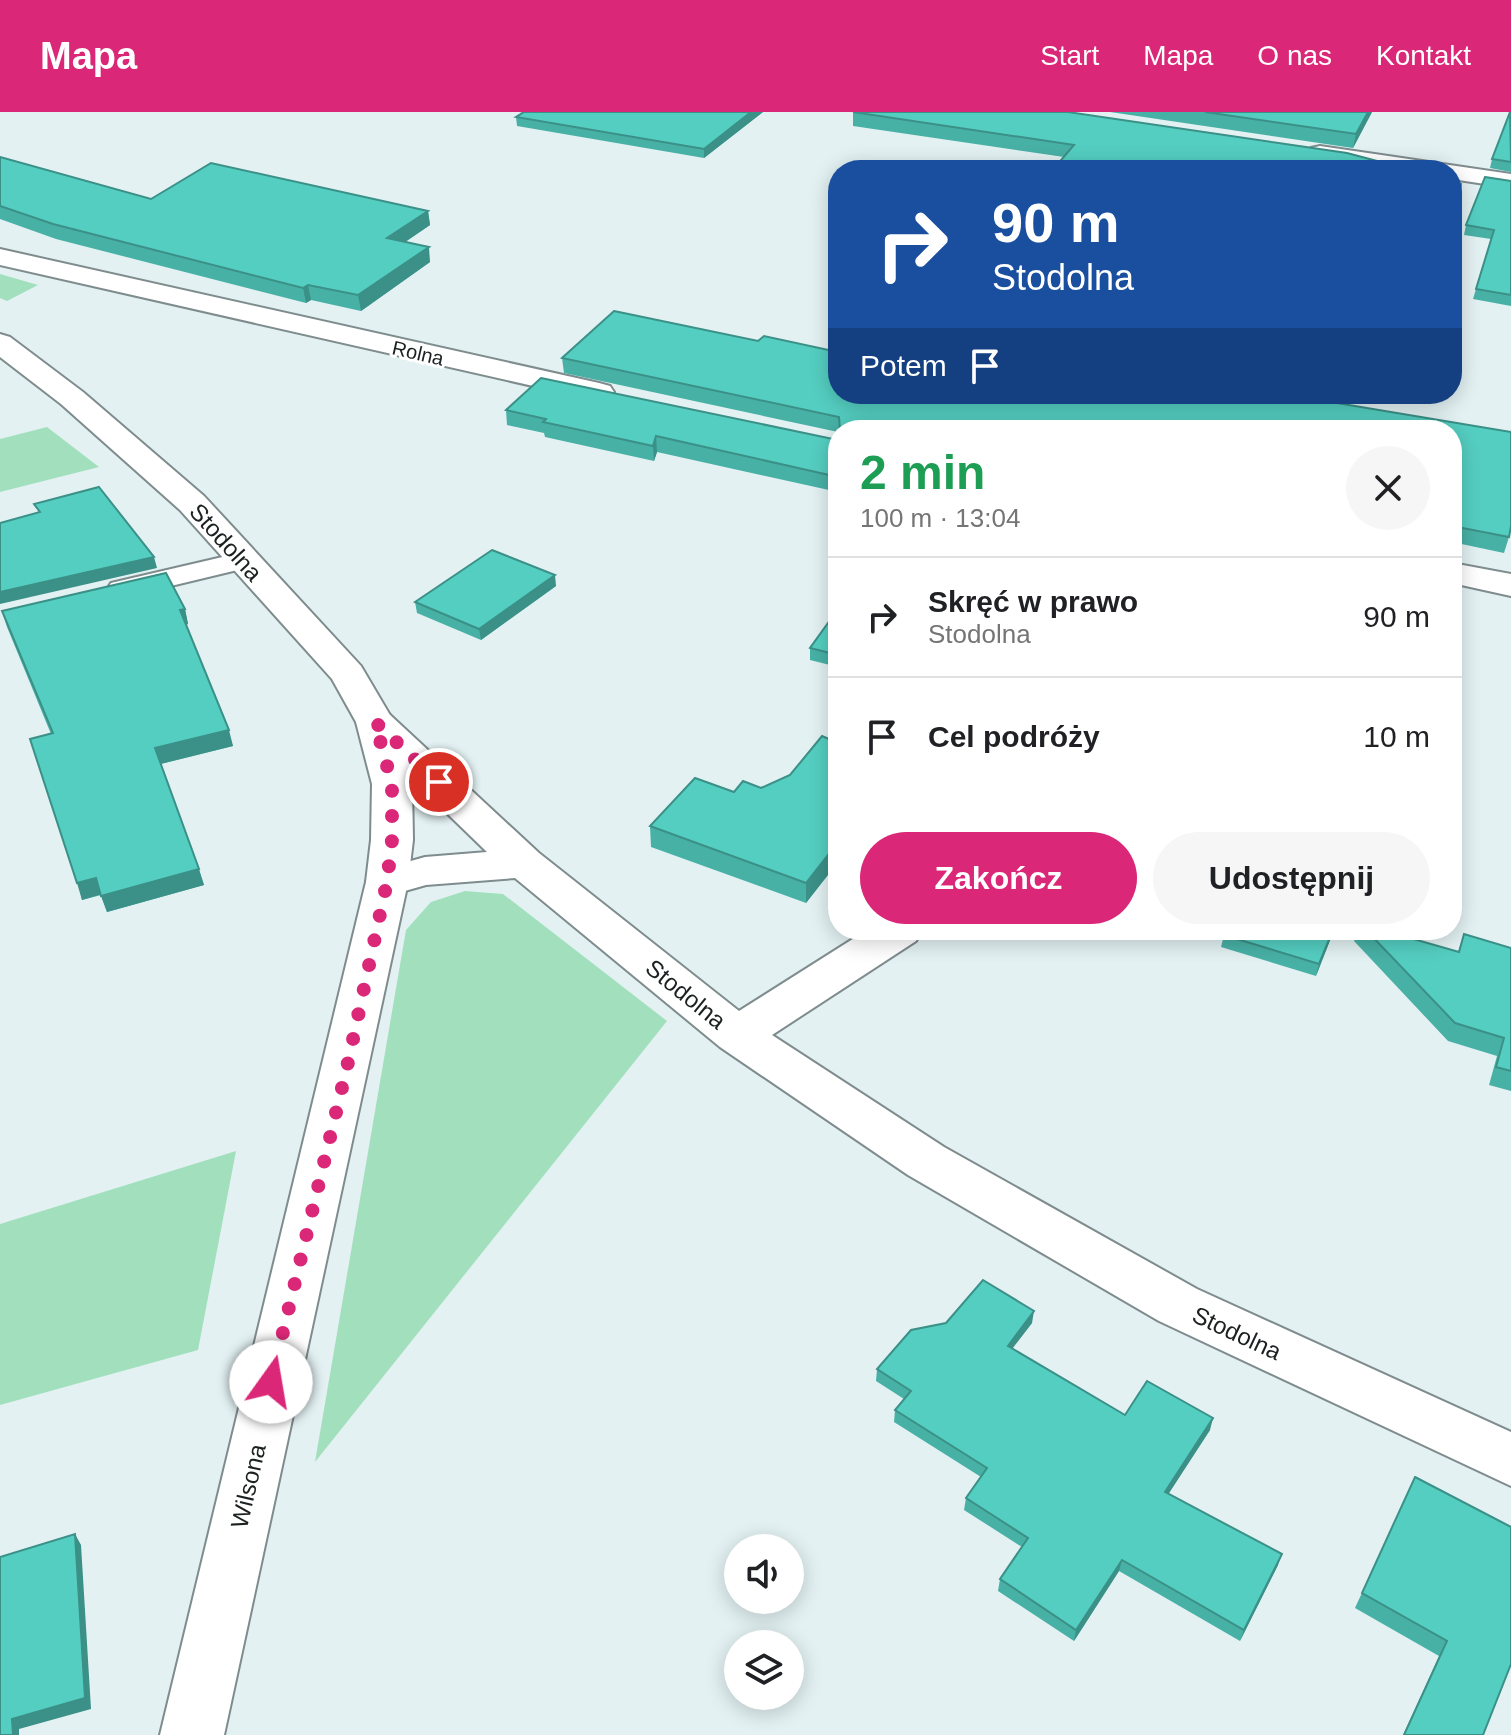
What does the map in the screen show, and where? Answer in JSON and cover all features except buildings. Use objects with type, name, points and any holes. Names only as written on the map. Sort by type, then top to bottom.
[{"type":"street","points":[[1295,149],[1369,160]]},
{"type":"street","points":[[1462,174],[1511,181]]},
{"type":"street","name":"Rolna","points":[[0,257],[622,397]]},
{"type":"street","name":"Stodolna","points":[[0,343],[72,398],[192,503],[348,674],[375,722],[524,863],[737,1035],[926,1161],[1178,1305],[1511,1460]]},
{"type":"street","points":[[1462,575],[1511,585]]},
{"type":"street","name":"Wilsona","points":[[192,1735],[387,882],[392,840],[392,784],[375,722]]},
{"type":"street","points":[[387,882],[425,871],[524,863]]},
{"type":"street","points":[[737,1035],[884,940]]},
{"type":"lane","points":[[91,595],[244,560]]},
{"type":"green space","points":[[0,274],[38,285],[7,301],[0,298]]},
{"type":"green space","points":[[47,427],[99,467],[0,492],[0,439]]},
{"type":"green space","points":[[465,891],[503,894],[667,1021],[315,1462],[406,930],[431,902]]},
{"type":"green space","points":[[236,1151],[198,1350],[0,1405],[0,1224]]},
{"type":"route","points":[[271,1382],[347,1067],[387,882],[392,840],[392,784],[375,722],[439,782]]}]
